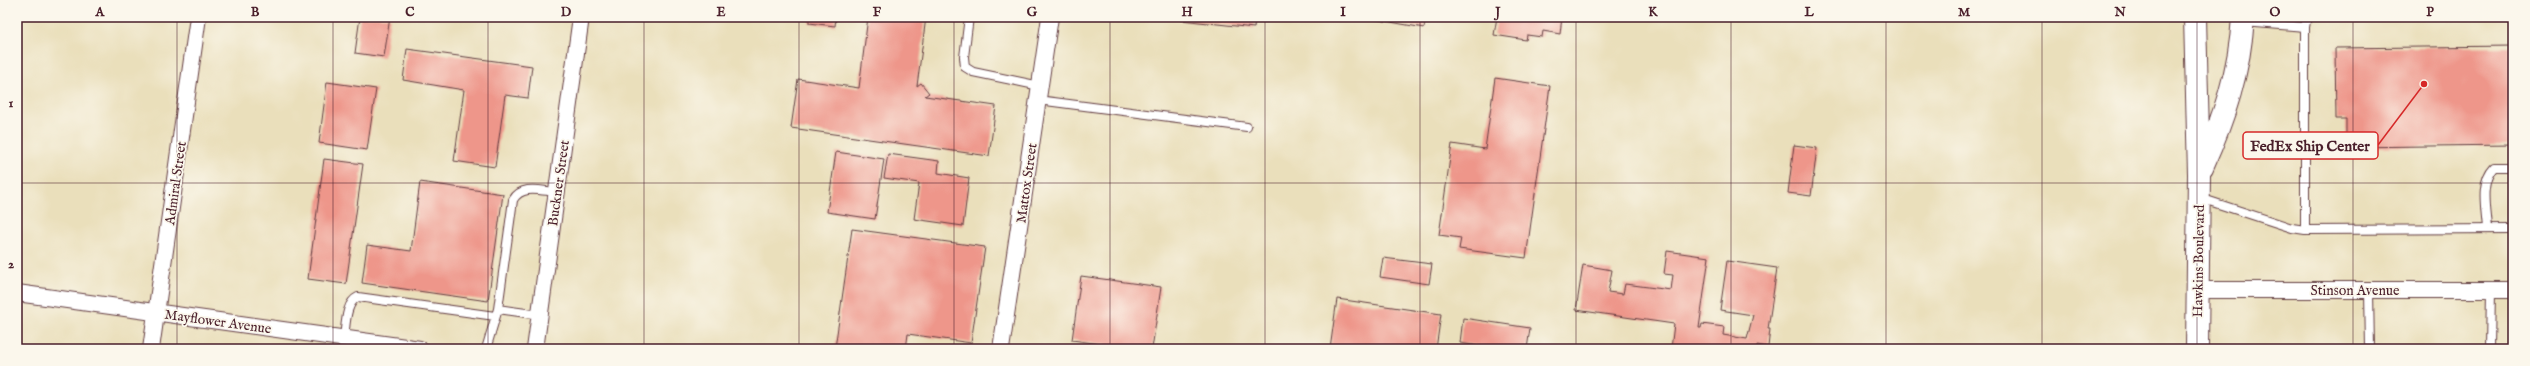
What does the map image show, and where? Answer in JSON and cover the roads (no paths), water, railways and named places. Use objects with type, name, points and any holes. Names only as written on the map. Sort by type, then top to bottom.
[{"type":"street","name":"Admiral Street","points":[[152,349],[198,17]]},
{"type":"street","name":"Buckner Street","points":[[535,349],[581,17]]},
{"type":"street","name":"Mattox Street","points":[[1002,349],[1050,17]]},
{"type":"street","name":"Hawkins Boulevard","points":[[2195,17],[2199,174],[2198,349]]},
{"type":"street","name":"Hawkins Boulevard","points":[[2199,174],[2223,120],[2238,60],[2242,20]]},
{"type":"street","name":"Stinson Avenue","points":[[2198,290],[2513,290]]},
{"type":"street","name":"Mayflower Avenue","points":[[17,293],[420,349]]},
{"type":"lane","points":[[969,17],[964,56],[965,67],[973,72],[1039,93],[1248,127]]},
{"type":"lane","points":[[2305,230],[2305,27],[2307,17]]},
{"type":"lane","points":[[2242,20],[2305,27]]},
{"type":"lane","points":[[2487,230],[2484,183],[2488,174],[2494,167],[2513,167]]},
{"type":"lane","points":[[486,349],[496,313],[513,200],[523,189],[557,192]]},
{"type":"lane","points":[[2199,197],[2292,228],[2305,230],[2513,229]]},
{"type":"lane","points":[[2369,290],[2370,349]]},
{"type":"lane","points":[[2490,349],[2491,290]]},
{"type":"lane","points":[[344,338],[352,299],[358,297],[496,313],[540,315]]},
{"type":"place","name":"FedEx Ship Center","points":[[2424,84]]}]
